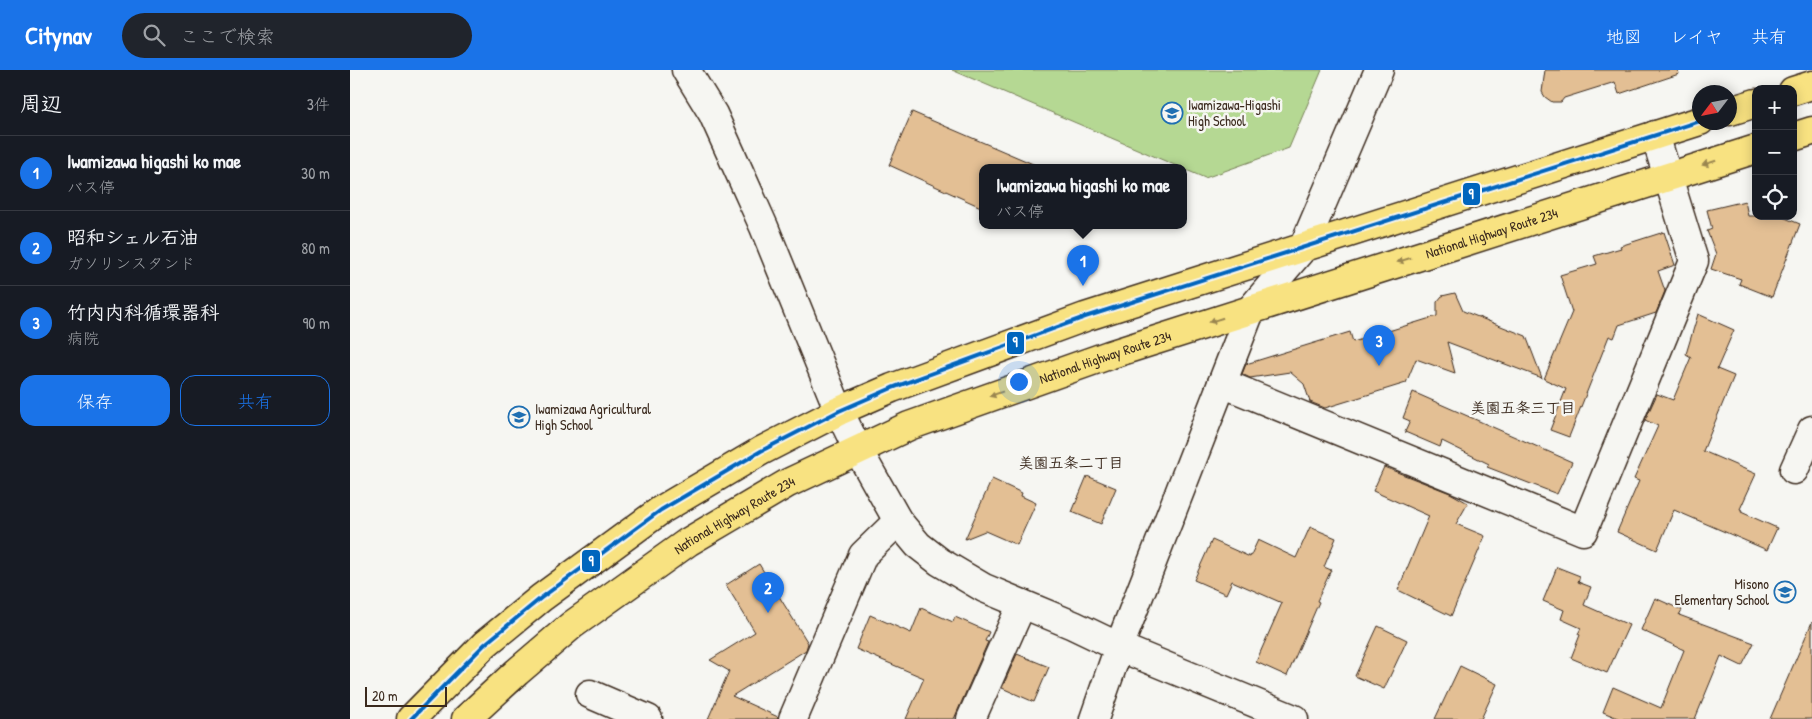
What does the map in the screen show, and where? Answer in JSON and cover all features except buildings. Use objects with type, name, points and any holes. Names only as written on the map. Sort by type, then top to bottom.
[{"type":"highway","points":[[1797,90],[1812,85]]},
{"type":"highway","points":[[1737,109],[1752,104]]},
{"type":"highway","points":[[411,719],[484,644],[541,598],[661,510],[762,450],[838,412],[892,388],[1085,317],[1692,123]]},
{"type":"highway","points":[[1797,136],[1812,131]]},
{"type":"highway","name":"National Highway Route 234","points":[[466,719],[572,625],[688,542],[788,483],[910,426],[1109,354],[1752,150]]},
{"type":"street","points":[[686,70],[713,114],[764,227],[838,412],[898,521],[918,545],[940,562],[984,588],[1119,647],[1294,719]]},
{"type":"street","points":[[1094,719],[1119,647],[1251,309],[1302,248],[1380,70]]},
{"type":"street","points":[[1222,384],[1583,530],[1694,261],[1655,135]]},
{"type":"street","points":[[1794,470],[1812,430]]},
{"type":"street","points":[[793,719],[863,555],[898,521]]},
{"type":"street","points":[[971,719],[1022,604]]},
{"type":"street","points":[[590,694],[648,719]]},
{"type":"green space","name":"Iwamizawa-Higashi High School","points":[[952,70],[1322,70],[1289,148],[1205,178],[1187,170],[1187,164],[1172,164]]},
{"type":"transit line","name":"9","points":[[411,719],[485,644],[541,598],[661,510],[761,451],[839,411],[892,388],[1085,317],[1692,124]]},
{"type":"place","name":"Iwamizawa-Higashi High School","points":[[1172,113]]},
{"type":"place","name":"Iwamizawa higashi ko mae","points":[[1083,286]]},
{"type":"place","name":"竹内内科循環器科","points":[[1379,366]]},
{"type":"place","name":"Iwamizawa Agricultural High School","points":[[519,417]]},
{"type":"place","name":"Misono Elementary School","points":[[1785,592]]},
{"type":"place","name":"昭和シェル石油","points":[[768,613]]},
{"type":"district","name":"美園五条三丁目","points":[[1523,408]]},
{"type":"district","name":"美園五条二丁目","points":[[1071,463]]}]
